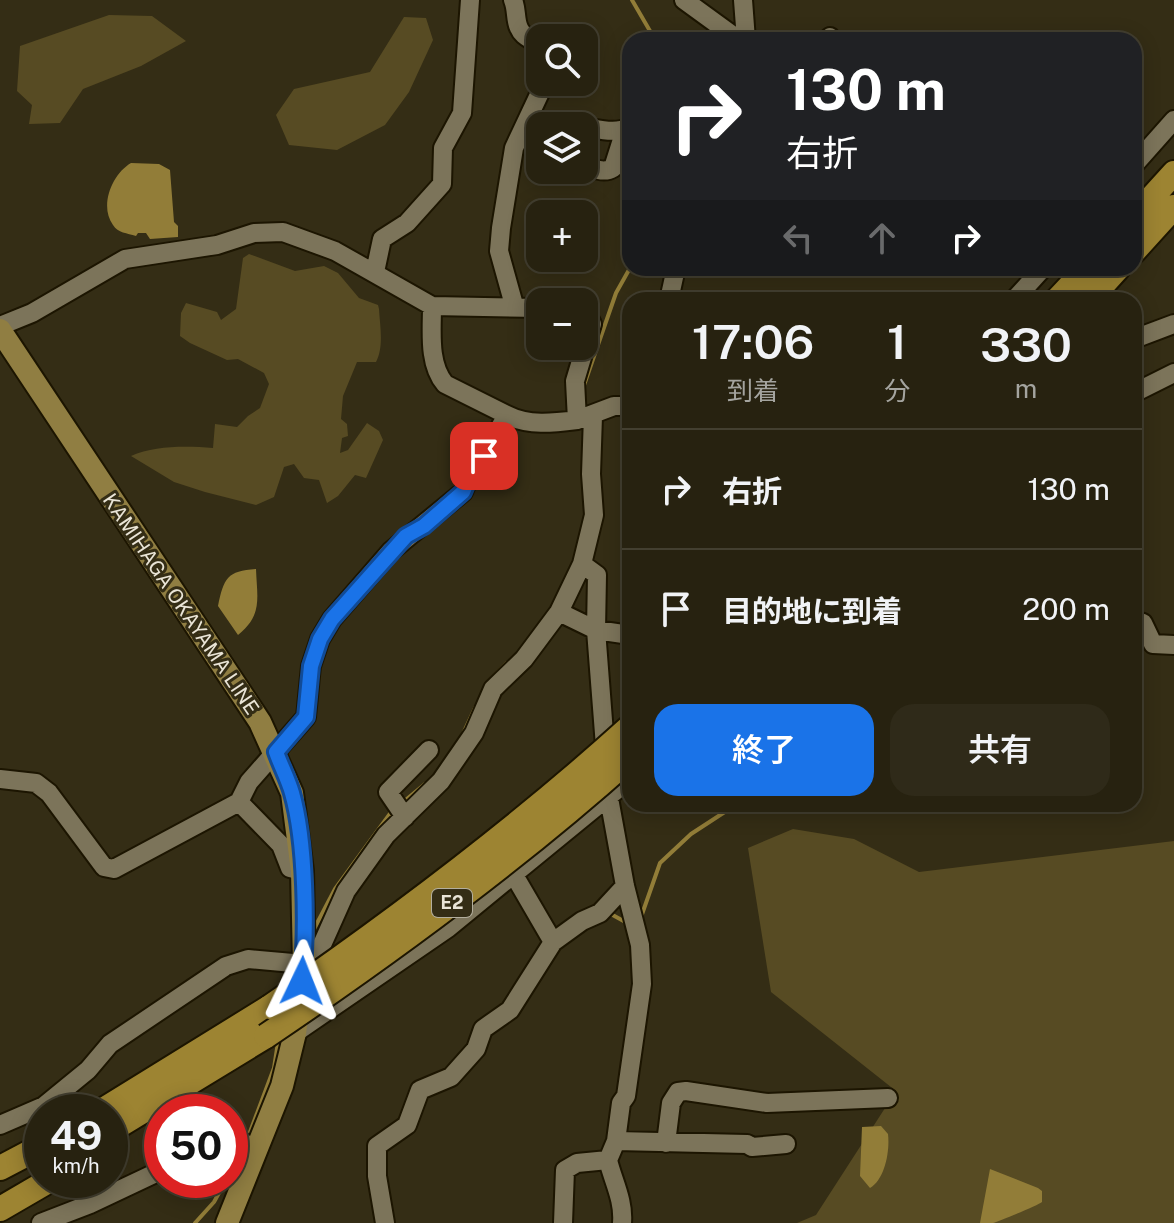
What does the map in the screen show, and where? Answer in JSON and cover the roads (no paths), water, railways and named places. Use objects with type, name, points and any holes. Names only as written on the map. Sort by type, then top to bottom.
[{"type":"highway","points":[[1142,208],[1174,173]]},
{"type":"highway","points":[[1142,242],[1174,207]]},
{"type":"highway","points":[[1064,292],[1080,276]]},
{"type":"highway","points":[[1096,292],[1111,276]]},
{"type":"highway","name":"E2","points":[[128,1095],[270,1007],[348,953],[579,773],[622,734]]},
{"type":"highway","name":"E2","points":[[172,1094],[266,1036],[360,972],[473,887],[622,765]]},
{"type":"highway","points":[[0,1155],[24,1155]]},
{"type":"highway","points":[[0,1168],[24,1160]]},
{"type":"highway","points":[[0,1193],[24,1170]]},
{"type":"highway","points":[[0,1209],[24,1195]]},
{"type":"main road","name":"KAMIHAGA OKAYAMA LINE","points":[[0,328],[260,722],[292,793],[302,871],[304,964],[295,1033],[282,1086],[227,1223]]},
{"type":"street","points":[[375,272],[382,239],[407,223],[442,184],[443,148],[462,113],[470,0]]},
{"type":"street","points":[[513,0],[518,28],[526,37]]},
{"type":"street","points":[[684,0],[728,32]]},
{"type":"street","points":[[743,0],[745,32]]},
{"type":"street","points":[[1142,156],[1174,120]]},
{"type":"street","points":[[514,305],[499,251],[514,148],[526,126]]},
{"type":"street","points":[[598,127],[622,128]]},
{"type":"street","points":[[598,169],[613,168],[622,142]]},
{"type":"street","points":[[0,328],[125,259],[217,245],[247,234],[283,232],[335,251],[432,306],[526,306]]},
{"type":"street","points":[[1021,292],[1036,276]]},
{"type":"street","points":[[432,306],[433,353],[438,376],[445,384],[520,422],[555,423],[585,418],[599,410],[622,406]]},
{"type":"street","points":[[1142,336],[1174,324]]},
{"type":"street","points":[[0,1125],[44,1106],[88,1070],[110,1044],[226,966],[248,959],[304,964],[321,947],[346,891],[386,835],[441,781],[474,733],[493,689],[524,659],[559,612],[582,564],[594,515],[585,418],[575,381],[581,360]]},
{"type":"street","points":[[1142,389],[1174,373]]},
{"type":"street","points":[[0,779],[36,783],[43,788],[104,867],[114,869],[239,802],[249,782],[306,717],[311,666],[320,639],[332,619],[406,536],[424,526],[463,492],[472,471],[507,415]]},
{"type":"street","points":[[582,564],[597,575],[596,630],[609,798],[625,886],[640,945],[642,984],[620,1142],[618,1190]]},
{"type":"street","points":[[559,612],[596,630],[622,634]]},
{"type":"street","points":[[1142,623],[1153,644],[1174,645]]},
{"type":"street","points":[[405,817],[388,792],[429,750]]},
{"type":"street","points":[[295,1033],[448,928],[622,786]]},
{"type":"street","points":[[239,802],[281,845],[290,868],[302,871]]},
{"type":"street","points":[[514,875],[551,939]]},
{"type":"street","points":[[385,1223],[377,1176],[377,1146],[407,1125],[420,1090],[449,1079],[469,1057],[483,1029],[510,1010],[551,939],[603,911],[625,886]]},
{"type":"street","points":[[666,1143],[671,1103],[678,1092],[767,1103],[888,1098]]},
{"type":"street","points":[[620,1142],[747,1144],[752,1147],[786,1144]]},
{"type":"street","points":[[563,1223],[565,1170],[568,1166],[608,1160],[620,1142]]},
{"type":"street","points":[[248,1144],[258,1147]]},
{"type":"street","points":[[608,1160],[618,1190],[622,1223]]},
{"type":"street","points":[[41,1223],[144,1178]]},
{"type":"waterway","points":[[632,0],[650,32]]},
{"type":"waterway","points":[[583,388],[616,293],[626,276]]},
{"type":"waterway","points":[[488,682],[507,663]]},
{"type":"waterway","points":[[462,736],[475,708]]},
{"type":"waterway","points":[[402,803],[425,784]]},
{"type":"waterway","points":[[314,929],[335,889],[392,811]]},
{"type":"waterway","points":[[640,920],[660,863],[691,834],[725,812]]},
{"type":"waterway","points":[[609,913],[629,924]]},
{"type":"waterway","points":[[250,1132],[274,1068],[278,1042]]},
{"type":"waterway","points":[[195,1223],[216,1198]]}]
